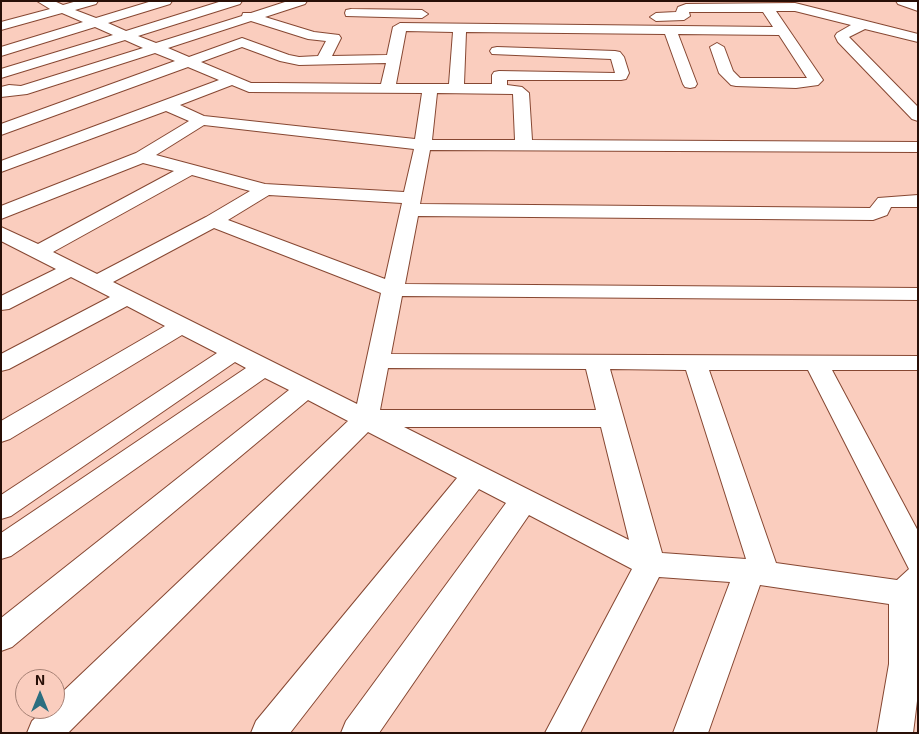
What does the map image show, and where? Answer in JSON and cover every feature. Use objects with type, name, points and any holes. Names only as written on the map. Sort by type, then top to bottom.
[{"type":"street","points":[[43,1],[241,85],[260,88],[456,87],[500,82],[614,77],[621,76],[622,73],[617,57],[614,55],[497,51]]},
{"type":"street","points":[[1,26],[92,1]]},
{"type":"street","points":[[1,52],[166,1]]},
{"type":"street","points":[[1,74],[123,36],[215,4],[236,1]]},
{"type":"street","points":[[4,89],[22,91],[301,1]]},
{"type":"street","points":[[323,60],[334,38],[351,13],[380,1]]},
{"type":"street","points":[[904,1],[918,7]]},
{"type":"street","points":[[215,4],[284,28],[313,36],[334,38]]},
{"type":"street","points":[[718,47],[726,74],[736,82],[796,84],[816,80],[784,32],[769,4]]},
{"type":"street","points":[[638,16],[682,17],[685,16],[682,10],[686,8],[769,4],[795,7],[918,38]]},
{"type":"street","points":[[351,13],[431,14]]},
{"type":"street","points":[[388,88],[403,13]]},
{"type":"street","points":[[400,27],[460,27],[496,21],[670,30],[784,32]]},
{"type":"street","points":[[496,21],[500,82]]},
{"type":"street","points":[[864,24],[848,31],[842,36],[843,39],[918,116]]},
{"type":"street","points":[[456,87],[460,27]]},
{"type":"street","points":[[1,130],[284,28]]},
{"type":"street","points":[[670,30],[690,84]]},
{"type":"street","points":[[242,42],[292,60],[394,59]]},
{"type":"street","points":[[1,167],[232,80]]},
{"type":"street","points":[[500,82],[520,93],[524,146]]},
{"type":"street","points":[[44,733],[366,419],[423,145],[430,88]]},
{"type":"street","points":[[166,105],[201,120],[423,145],[918,147]]},
{"type":"street","points":[[1,213],[142,157],[201,120]]},
{"type":"street","points":[[142,157],[265,189],[411,204],[873,214],[880,212],[885,202],[918,201]]},
{"type":"street","points":[[38,252],[190,169]]},
{"type":"street","points":[[97,282],[213,221],[265,189]]},
{"type":"street","points":[[213,221],[393,290],[918,294]]},
{"type":"street","points":[[6,240],[38,252],[72,269],[650,564],[911,586],[895,733]]},
{"type":"street","points":[[1,304],[72,269]]},
{"type":"street","points":[[1,364],[127,297]]},
{"type":"street","points":[[1,433],[182,325]]},
{"type":"street","points":[[1,509],[234,352]]},
{"type":"street","points":[[378,361],[918,362]]},
{"type":"street","points":[[562,733],[650,564],[596,362]]},
{"type":"street","points":[[690,733],[757,573],[695,362]]},
{"type":"street","points":[[816,362],[918,560]]},
{"type":"street","points":[[1,548],[264,367]]},
{"type":"street","points":[[1,637],[306,388]]},
{"type":"street","points":[[366,419],[611,418]]},
{"type":"street","points":[[268,733],[475,475]]},
{"type":"street","points":[[358,733],[524,500]]}]
